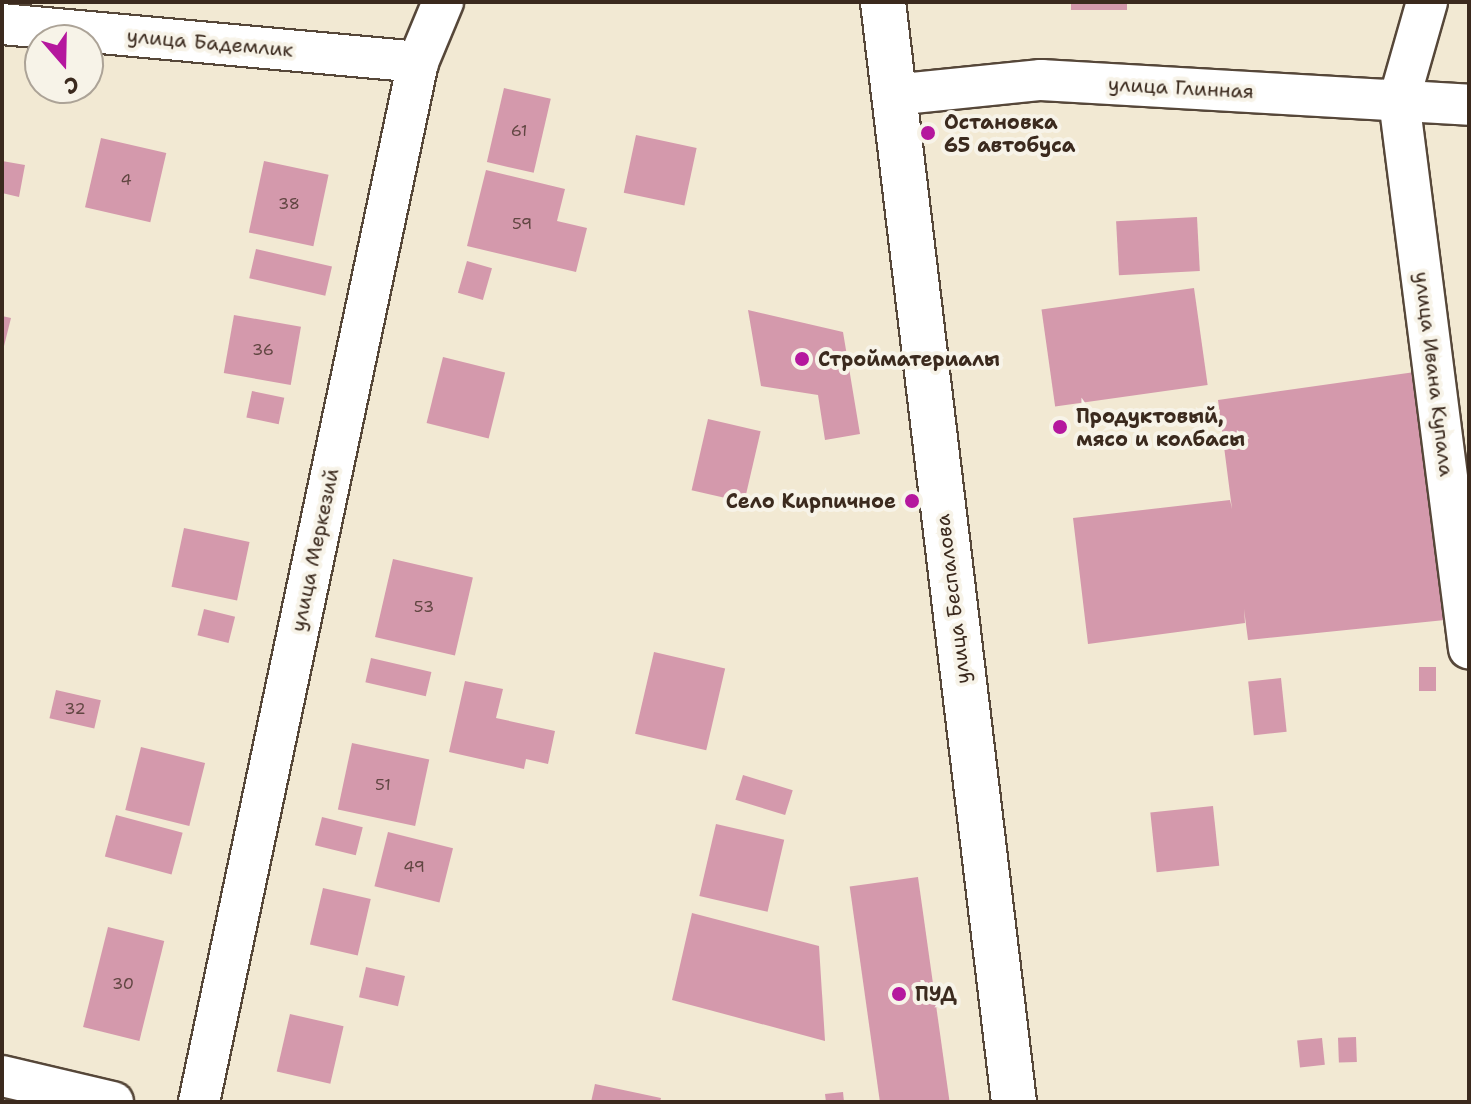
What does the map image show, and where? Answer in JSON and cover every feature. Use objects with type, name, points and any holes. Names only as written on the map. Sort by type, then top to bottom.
[{"type":"main road","name":"улица Беспалова","points":[[883,2],[1014,1102]]},
{"type":"street","name":"улица Меркезий","points":[[199,1102],[418,62],[443,2]]},
{"type":"street","points":[[1399,100],[1427,2]]},
{"type":"street","name":"улица Бадемлик","points":[[2,24],[418,62]]},
{"type":"street","name":"улица Глинная","points":[[893,95],[1041,80],[1469,105]]},
{"type":"street","name":"улица Ивана Купала","points":[[1399,100],[1469,649]]},
{"type":"street","points":[[2,1076],[113,1102]]},
{"type":"building","points":[[1071,2],[1127,2],[1127,10],[1071,10]]},
{"type":"building","points":[[504,88],[551,99],[534,173],[487,162]]},
{"type":"building","points":[[636,135],[697,148],[684,206],[624,193]]},
{"type":"building","points":[[101,138],[166,153],[150,222],[85,207]]},
{"type":"building","points":[[2,161],[25,165],[19,197],[2,193]]},
{"type":"building","points":[[264,161],[329,175],[313,246],[249,232]]},
{"type":"building","points":[[486,170],[565,189],[557,221],[587,228],[576,272],[467,246]]},
{"type":"building","points":[[1197,217],[1200,271],[1119,275],[1116,221]]},
{"type":"building","points":[[256,249],[332,267],[325,296],[249,278]]},
{"type":"building","points":[[467,261],[492,268],[483,300],[458,293]]},
{"type":"building","points":[[1194,288],[1208,385],[1055,406],[1041,309]]},
{"type":"building","name":"Стройматериалы","points":[[748,310],[843,332],[860,434],[825,440],[818,395],[761,386]]},
{"type":"building","points":[[234,315],[301,327],[291,385],[224,373]]},
{"type":"building","points":[[2,316],[11,318],[3,350],[2,350]]},
{"type":"building","points":[[443,357],[505,372],[489,438],[427,423]]},
{"type":"building","points":[[1422,371],[1445,620],[1248,640],[1244,609],[1245,623],[1088,644],[1073,518],[1230,500],[1232,509],[1218,400]]},
{"type":"building","points":[[252,391],[284,398],[279,424],[246,417]]},
{"type":"building","points":[[708,419],[761,431],[744,502],[692,490]]},
{"type":"building","points":[[184,528],[250,542],[237,601],[172,587]]},
{"type":"building","points":[[393,559],[473,577],[455,655],[375,637]]},
{"type":"building","points":[[204,609],[235,617],[229,643],[197,635]]},
{"type":"building","points":[[654,652],[725,668],[706,750],[635,734]]},
{"type":"building","points":[[371,658],[431,672],[426,696],[365,682]]},
{"type":"building","points":[[1419,667],[1436,667],[1436,691],[1419,691]]},
{"type":"building","points":[[1281,678],[1287,732],[1254,735],[1248,681]]},
{"type":"building","points":[[465,681],[503,689],[496,718],[555,731],[548,764],[526,759],[524,769],[449,752]]},
{"type":"building","points":[[56,690],[101,700],[94,729],[49,718]]},
{"type":"building","points":[[352,743],[429,759],[415,826],[338,810]]},
{"type":"building","points":[[141,747],[205,763],[189,826],[125,810]]},
{"type":"building","points":[[743,775],[793,790],[785,815],[735,800]]},
{"type":"building","points":[[1213,806],[1219,866],[1157,872],[1150,813]]},
{"type":"building","points":[[116,815],[183,833],[172,874],[105,857]]},
{"type":"building","points":[[322,817],[363,827],[356,855],[315,845]]},
{"type":"building","points":[[716,824],[784,840],[768,912],[699,896]]},
{"type":"building","points":[[388,832],[453,848],[439,903],[374,886]]},
{"type":"building","name":"ПУД","points":[[918,877],[950,1102],[880,1102],[850,887]]},
{"type":"building","points":[[323,888],[371,899],[358,956],[310,945]]},
{"type":"building","points":[[692,913],[819,946],[825,1041],[672,1000]]},
{"type":"building","points":[[108,927],[164,941],[139,1041],[83,1027]]},
{"type":"building","points":[[366,967],[405,976],[398,1006],[359,997]]},
{"type":"building","points":[[290,1014],[344,1026],[330,1084],[277,1071]]},
{"type":"building","points":[[1356,1037],[1357,1062],[1339,1063],[1338,1038]]},
{"type":"building","points":[[1322,1038],[1325,1065],[1300,1067],[1297,1041]]},
{"type":"building","points":[[595,1084],[661,1098],[660,1102],[591,1102]]},
{"type":"building","points":[[843,1092],[844,1102],[826,1102],[825,1094]]},
{"type":"place","name":"Остановка 65 автобуса","points":[[928,133]]},
{"type":"place","name":"Стройматериалы","points":[[802,359]]},
{"type":"place","name":"Продуктовый, мясо и колбасы","points":[[1060,427]]},
{"type":"place","name":"Село Кирпичное","points":[[912,501]]},
{"type":"place","name":"ПУД","points":[[899,994]]}]
